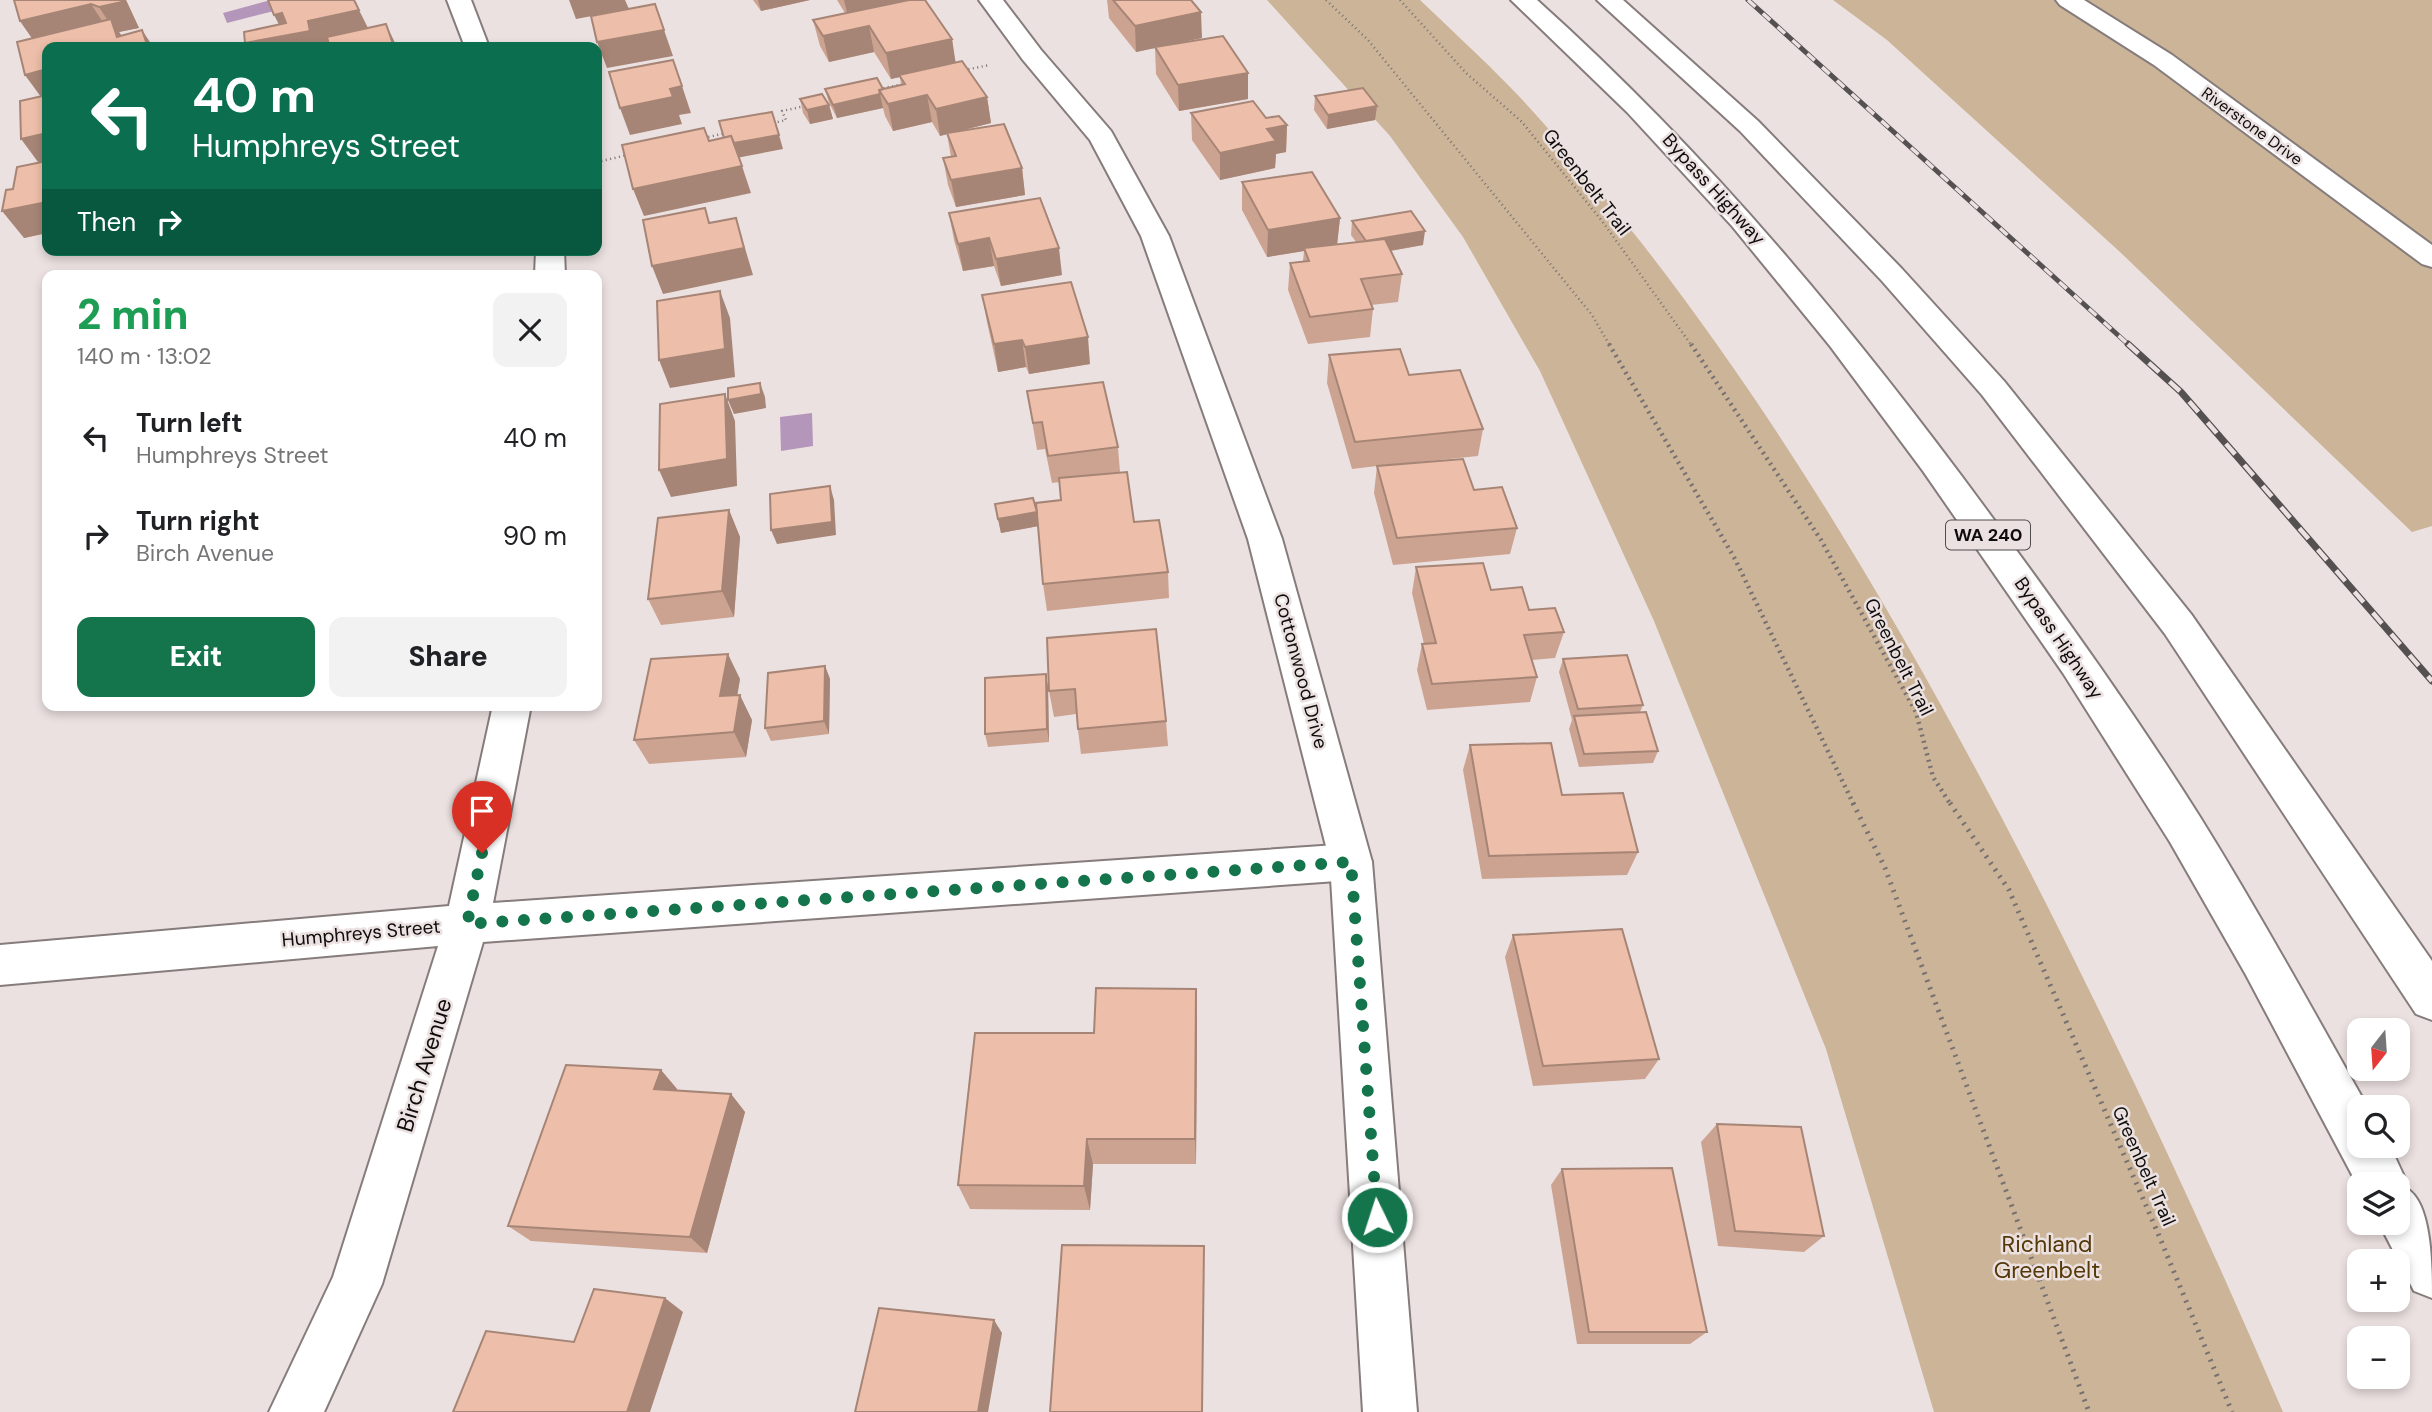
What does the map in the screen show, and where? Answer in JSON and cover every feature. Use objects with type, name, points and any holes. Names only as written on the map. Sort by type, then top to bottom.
[{"type":"main road","points":[[459,0],[475,42]]},
{"type":"main road","name":"Cottonwood Drive","points":[[991,0],[1032,55],[1102,137],[1155,236],[1265,539],[1351,862],[1390,1412]]},
{"type":"main road","name":"Bypass Highway","points":[[1523,0],[1658,128],[1765,245],[1868,372],[2029,591],[2159,788],[2347,1117]]},
{"type":"main road","points":[[1609,0],[1749,126],[1892,275],[1993,388],[2178,624],[2432,999]]},
{"type":"main road","name":"Riverstone Drive","points":[[2068,0],[2163,60],[2432,258]]},
{"type":"main road","name":"Birch Avenue","points":[[296,1412],[356,1284],[467,924],[511,711]]},
{"type":"main road","name":"Humphreys Street","points":[[0,965],[467,924],[1351,862]]},
{"type":"main road","points":[[2410,1232],[2432,1273]]},
{"type":"path","points":[[1326,0],[1368,40],[1592,315],[1734,559],[1885,868],[2089,1412]]},
{"type":"path","name":"Greenbelt Trail","points":[[1399,0],[1429,29],[1466,73],[1522,122],[1602,221],[1689,343],[1821,540],[1916,712],[1933,778],[2009,890],[2157,1231],[2232,1412]]},
{"type":"path","points":[[955,73],[995,64]]},
{"type":"path","points":[[875,90],[915,81]]},
{"type":"path","points":[[759,126],[786,120],[782,111],[809,105]]},
{"type":"path","points":[[691,141],[732,132]]},
{"type":"path","points":[[602,161],[637,153]]},
{"type":"green space","name":"Richland Greenbelt","points":[[1267,0],[1420,0],[1499,76],[1544,124],[1640,241],[1696,315],[1801,469],[1850,548],[1898,628],[1988,791],[2130,1074],[2193,1208],[2283,1412],[1934,1412],[1826,1049],[1654,621],[1540,371],[1463,237],[1390,136]]},
{"type":"green space","points":[[1833,0],[2432,0],[2432,526],[2412,532],[2120,252],[1887,40]]},
{"type":"shaded area","points":[[271,0],[278,10],[227,23],[223,13]]},
{"type":"shaded area","points":[[812,413],[813,446],[781,451],[780,417]]},
{"type":"building","points":[[14,0],[122,2],[99,7],[91,4],[20,21]]},
{"type":"building","points":[[268,0],[354,0],[359,10],[308,21],[310,31],[245,42],[244,32],[286,23],[282,13],[274,15]]},
{"type":"building","points":[[909,0],[925,0],[952,39],[886,53],[869,26],[823,36],[813,20]]},
{"type":"building","points":[[1113,0],[1191,0],[1201,12],[1135,26]]},
{"type":"building","points":[[655,4],[664,30],[597,42],[591,16]]},
{"type":"building","points":[[111,19],[117,37],[142,30],[146,42],[42,42],[42,70],[25,75],[17,42]]},
{"type":"building","points":[[386,24],[392,42],[328,42],[327,37]]},
{"type":"building","points":[[1223,36],[1248,73],[1178,85],[1155,47]]},
{"type":"building","points":[[673,60],[682,86],[670,89],[673,97],[620,108],[609,72]]},
{"type":"building","points":[[962,61],[987,97],[936,109],[927,95],[888,104],[879,90],[905,84],[899,75]]},
{"type":"building","points":[[877,78],[883,89],[879,90],[880,94],[833,105],[825,89]]},
{"type":"building","points":[[1363,88],[1377,106],[1328,115],[1315,96]]},
{"type":"building","points":[[822,94],[829,105],[807,110],[800,99]]},
{"type":"building","points":[[42,96],[42,134],[21,139],[20,101]]},
{"type":"building","points":[[1253,101],[1266,118],[1279,116],[1287,125],[1267,129],[1276,141],[1220,153],[1191,113]]},
{"type":"building","points":[[772,112],[779,135],[734,143],[731,136],[724,138],[719,121]]},
{"type":"building","points":[[1004,124],[1022,168],[951,180],[943,158],[956,156],[947,133]]},
{"type":"building","points":[[704,128],[709,141],[731,136],[742,166],[633,189],[622,145]]},
{"type":"building","points":[[42,162],[42,203],[2,211],[6,190],[13,189],[17,167]]},
{"type":"building","points":[[1312,172],[1340,218],[1268,230],[1242,182]]},
{"type":"building","points":[[1040,198],[1059,248],[996,259],[989,238],[958,244],[949,213]]},
{"type":"building","points":[[705,208],[709,223],[736,218],[744,248],[652,266],[643,220]]},
{"type":"building","points":[[1411,211],[1425,231],[1366,241],[1352,221]]},
{"type":"building","points":[[1385,239],[1402,274],[1361,279],[1373,309],[1310,317],[1290,263],[1309,261],[1304,248]]},
{"type":"building","points":[[1071,282],[1088,337],[1025,347],[1022,340],[994,344],[982,295]]},
{"type":"building","points":[[720,291],[725,349],[659,360],[657,301]]},
{"type":"building","points":[[1400,349],[1409,375],[1460,370],[1483,429],[1355,442],[1329,355]]},
{"type":"building","points":[[1103,382],[1118,447],[1048,456],[1042,422],[1033,423],[1027,391]]},
{"type":"building","points":[[760,383],[761,394],[728,400],[728,388]]},
{"type":"building","points":[[725,394],[727,459],[659,470],[660,404]]},
{"type":"building","points":[[1463,459],[1474,490],[1502,487],[1517,528],[1397,538],[1377,466]]},
{"type":"building","points":[[1127,472],[1134,522],[1159,520],[1168,572],[1043,584],[1036,503],[1061,500],[1059,478]]},
{"type":"building","points":[[830,486],[832,522],[771,530],[770,494]]},
{"type":"building","points":[[1033,498],[1037,512],[998,519],[995,504]]},
{"type":"building","points":[[729,510],[722,591],[648,599],[658,518]]},
{"type":"building","points":[[1483,563],[1491,590],[1522,587],[1529,610],[1555,608],[1564,632],[1524,635],[1537,677],[1432,684],[1422,644],[1436,643],[1416,567]]},
{"type":"building","points":[[1156,629],[1166,721],[1078,729],[1075,689],[1049,691],[1047,638]]},
{"type":"building","points":[[728,654],[720,696],[740,695],[734,732],[634,740],[651,659]]},
{"type":"building","points":[[1627,655],[1643,705],[1578,709],[1563,659]]},
{"type":"building","points":[[825,666],[824,721],[765,728],[768,673]]},
{"type":"building","points":[[1046,674],[1047,729],[985,734],[985,678]]},
{"type":"building","points":[[1646,712],[1658,751],[1584,754],[1574,716]]},
{"type":"building","points":[[1551,743],[1562,795],[1623,793],[1638,852],[1489,856],[1470,745]]},
{"type":"building","points":[[1622,929],[1659,1059],[1543,1066],[1513,935]]},
{"type":"building","points":[[1096,988],[1196,989],[1195,1139],[1087,1139],[1084,1186],[958,1185],[975,1033],[1094,1033]]},
{"type":"building","points":[[566,1065],[661,1070],[654,1089],[731,1094],[690,1237],[508,1226]]},
{"type":"building","points":[[1717,1124],[1801,1127],[1824,1236],[1735,1231]]},
{"type":"building","points":[[1672,1168],[1707,1332],[1589,1332],[1562,1169]]},
{"type":"building","points":[[1062,1245],[1204,1246],[1202,1412],[1050,1412]]},
{"type":"building","points":[[594,1289],[665,1298],[627,1412],[453,1412],[486,1331],[574,1342]]},
{"type":"building","points":[[879,1308],[994,1320],[978,1412],[855,1412]]},
{"type":"railway","points":[[1748,0],[2130,346]]},
{"type":"railway","points":[[2128,344],[2181,392],[2432,681]]},
{"type":"route","points":[[482,853],[467,924],[1351,862],[1377,1217]]}]
